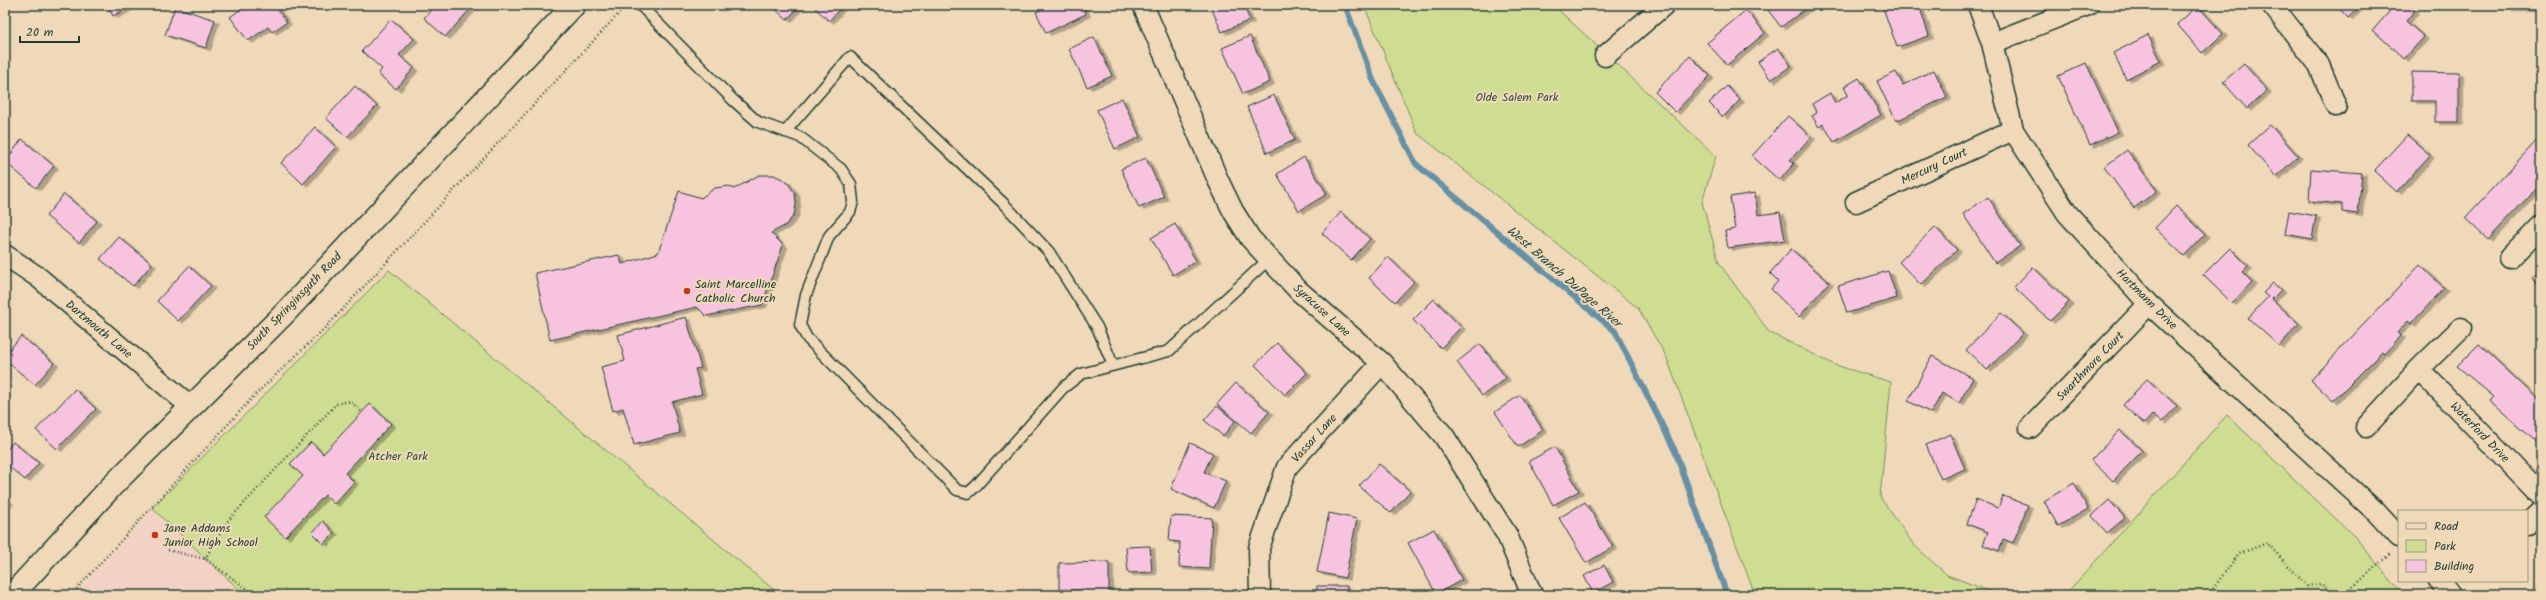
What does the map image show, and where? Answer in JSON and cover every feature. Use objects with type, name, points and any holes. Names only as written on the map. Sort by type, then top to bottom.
[{"type":"street","name":"South Springinsguth Road","points":[[12,595],[111,487],[190,406],[283,315],[574,5]]},
{"type":"street","name":"Syracuse Lane","points":[[1143,5],[1233,211],[1250,238],[1268,260],[1299,291],[1382,363],[1444,436],[1507,535],[1532,595]]},
{"type":"street","points":[[1605,56],[1664,5]]},
{"type":"street","name":"Hartmann Drive","points":[[1978,5],[1992,42],[2013,130],[2067,213],[2149,304],[2375,511],[2396,544]]},
{"type":"street","points":[[1992,42],[2088,5]]},
{"type":"street","points":[[2272,5],[2320,65],[2336,106]]},
{"type":"street","name":"Mercury Court","points":[[1856,202],[2013,130]]},
{"type":"street","points":[[2510,258],[2541,226]]},
{"type":"street","name":"Dartmouth Lane","points":[[5,255],[38,277],[190,406]]},
{"type":"street","name":"Swarthmore Court","points":[[2030,428],[2149,304]]},
{"type":"street","points":[[2366,427],[2419,369],[2461,328]]},
{"type":"street","name":"Vassar Lane","points":[[1260,595],[1259,548],[1287,467],[1382,363]]},
{"type":"street","name":"Waterford Drive","points":[[2419,369],[2541,495]]},
{"type":"lane","points":[[640,5],[733,100],[758,122],[800,137],[842,169],[851,184],[853,202],[850,212],[830,236],[806,295],[800,325],[807,338],[957,490],[968,493],[975,487],[1063,388],[1081,374],[1169,351],[1268,260]]},
{"type":"lane","points":[[785,132],[850,57],[1003,203],[1049,252],[1098,327],[1113,365]]},
{"type":"path","points":[[71,595],[254,396],[329,324],[627,5]]},
{"type":"path","points":[[205,559],[226,523],[336,404],[350,401],[361,411]]},
{"type":"path","points":[[2208,595],[2239,554],[2267,543],[2307,586],[2321,584],[2335,595]]},
{"type":"path","points":[[2344,595],[2396,544]]},
{"type":"path","points":[[168,550],[205,559],[256,595]]},
{"type":"shaded area","name":"Jane Addams Junior High School","points":[[153,509],[245,595],[76,595]]},
{"type":"green space","name":"Olde Salem Park","points":[[1364,5],[1553,5],[1716,156],[1702,202],[1719,263],[1769,332],[1835,365],[1891,382],[1880,497],[1914,545],[1947,575],[2000,595],[1755,595],[1666,356],[1638,308],[1417,133]]},
{"type":"green space","name":"Atcher Park","points":[[389,270],[780,595],[245,595],[152,508]]},
{"type":"green space","points":[[2227,415],[2355,537],[2403,595],[2065,595]]},
{"type":"building","points":[[107,5],[133,5],[113,16]]},
{"type":"building","points":[[247,5],[274,5],[287,22],[272,32],[268,27],[248,41],[230,17]]},
{"type":"building","points":[[435,5],[474,5],[445,37],[424,18]]},
{"type":"building","points":[[771,5],[800,5],[787,20]]},
{"type":"building","points":[[812,5],[843,5],[829,21]]},
{"type":"building","points":[[1051,5],[1082,5],[1086,14],[1046,33],[1036,12]]},
{"type":"building","points":[[1210,5],[1243,5],[1250,20],[1222,32]]},
{"type":"building","points":[[1764,5],[1811,5],[1781,27]]},
{"type":"building","points":[[1882,5],[1919,5],[1929,36],[1897,47]]},
{"type":"building","points":[[2336,5],[2361,5],[2348,18]]},
{"type":"building","points":[[2395,5],[2409,5],[2415,10],[2406,21],[2424,37],[2404,59],[2373,30]]},
{"type":"building","points":[[2508,5],[2541,5],[2541,9],[2508,9]]},
{"type":"building","points":[[2198,6],[2223,34],[2202,53],[2177,24]]},
{"type":"building","points":[[175,7],[215,20],[206,48],[165,35]]},
{"type":"building","points":[[1746,10],[1765,33],[1727,65],[1707,43]]},
{"type":"building","points":[[391,19],[414,39],[399,55],[414,68],[396,89],[378,74],[382,69],[362,51]]},
{"type":"building","points":[[2148,35],[2161,61],[2126,79],[2113,53]]},
{"type":"building","points":[[1250,36],[1270,82],[1243,94],[1222,48]]},
{"type":"building","points":[[1094,37],[1112,76],[1087,87],[1069,49]]},
{"type":"building","points":[[1778,48],[1791,66],[1771,80],[1758,62]]},
{"type":"building","points":[[1690,56],[1710,76],[1675,112],[1655,92]]},
{"type":"building","points":[[2086,63],[2118,132],[2090,145],[2058,76]]},
{"type":"building","points":[[2244,64],[2267,90],[2247,109],[2223,82]]},
{"type":"building","points":[[1934,70],[1947,97],[1896,121],[1877,81],[1896,72],[1903,85]]},
{"type":"building","points":[[2412,72],[2459,73],[2459,122],[2435,122],[2435,101],[2412,101]]},
{"type":"building","points":[[1859,78],[1881,115],[1834,142],[1823,124],[1819,127],[1812,116],[1817,113],[1812,104],[1830,93],[1835,103],[1848,95],[1844,87]]},
{"type":"building","points":[[355,86],[377,106],[347,137],[326,118]]},
{"type":"building","points":[[1727,86],[1740,100],[1723,117],[1709,103]]},
{"type":"building","points":[[1274,95],[1295,140],[1267,153],[1247,107]]},
{"type":"building","points":[[1122,98],[1140,137],[1115,149],[1097,110]]},
{"type":"building","points":[[1788,116],[1811,137],[1790,160],[1794,164],[1779,180],[1752,156]]},
{"type":"building","points":[[2270,125],[2298,156],[2276,177],[2248,145]]},
{"type":"building","points":[[315,127],[336,147],[303,184],[281,163]]},
{"type":"building","points":[[2407,135],[2430,155],[2397,192],[2374,171]]},
{"type":"building","points":[[2541,136],[2541,183],[2488,240],[2465,218]]},
{"type":"building","points":[[22,139],[54,166],[36,188],[5,162]]},
{"type":"building","points":[[2127,150],[2157,191],[2134,208],[2104,167]]},
{"type":"building","points":[[1304,157],[1327,194],[1299,211],[1277,174]]},
{"type":"building","points":[[1146,158],[1164,197],[1139,208],[1121,169]]},
{"type":"building","points":[[2311,169],[2362,173],[2358,214],[2342,212],[2342,204],[2309,201]]},
{"type":"building","points":[[759,175],[774,175],[786,181],[795,193],[796,204],[794,215],[786,225],[771,233],[783,245],[762,305],[706,316],[697,307],[550,340],[535,273],[619,255],[622,264],[658,253],[679,191],[701,198],[715,188],[729,186],[734,189]]},
{"type":"building","points":[[1755,193],[1758,215],[1780,212],[1785,240],[1728,248],[1725,231],[1735,229],[1730,197]]},
{"type":"building","points":[[64,194],[97,221],[79,243],[46,216]]},
{"type":"building","points":[[1988,197],[2020,246],[1995,263],[1963,214]]},
{"type":"building","points":[[2176,206],[2205,234],[2184,256],[2155,228]]},
{"type":"building","points":[[2289,211],[2316,216],[2312,239],[2285,234]]},
{"type":"building","points":[[1341,212],[1370,239],[1351,260],[1322,233]]},
{"type":"building","points":[[1175,224],[1196,261],[1173,275],[1151,238]]},
{"type":"building","points":[[1935,227],[1957,250],[1921,285],[1899,262]]},
{"type":"building","points":[[119,237],[152,264],[133,286],[100,259]]},
{"type":"building","points":[[2230,248],[2248,266],[2242,272],[2252,282],[2232,303],[2203,275]]},
{"type":"building","points":[[1791,249],[1829,282],[1799,317],[1771,289],[1778,281],[1770,273]]},
{"type":"building","points":[[1388,257],[1414,282],[1395,302],[1369,278]]},
{"type":"building","points":[[2420,265],[2444,288],[2411,324],[2408,321],[2397,333],[2401,336],[2384,354],[2382,352],[2333,401],[2311,380]]},
{"type":"building","points":[[189,266],[211,286],[178,321],[157,301]]},
{"type":"building","points":[[2033,267],[2069,302],[2050,321],[2014,287]]},
{"type":"building","points":[[1888,271],[1897,298],[1847,313],[1838,286]]},
{"type":"building","points":[[2541,271],[2541,289],[2532,277]]},
{"type":"building","points":[[2273,283],[2281,290],[2272,299],[2299,324],[2279,346],[2248,318],[2268,297],[2263,293]]},
{"type":"building","points":[[1434,299],[1461,327],[1441,348],[1413,320]]},
{"type":"building","points":[[2001,313],[2023,333],[1987,370],[1966,350]]},
{"type":"building","points":[[686,317],[701,368],[695,369],[702,394],[672,402],[680,433],[634,445],[623,408],[613,411],[601,367],[625,361],[618,335]]},
{"type":"building","points":[[21,336],[54,363],[35,385],[5,360],[5,355]]},
{"type":"building","points":[[1277,343],[1307,373],[1285,395],[1255,365]]},
{"type":"building","points":[[1480,344],[1506,378],[1482,396],[1457,362]]},
{"type":"building","points":[[2479,344],[2541,402],[2541,446],[2490,401],[2494,397],[2457,366]]},
{"type":"building","points":[[1932,356],[1973,378],[1959,403],[1942,393],[1931,413],[1908,401]]},
{"type":"building","points":[[2147,379],[2177,406],[2162,422],[2153,414],[2144,424],[2123,405]]},
{"type":"building","points":[[1236,383],[1269,412],[1251,433],[1217,404]]},
{"type":"building","points":[[75,389],[96,409],[57,449],[36,430]]},
{"type":"building","points":[[1520,395],[1543,430],[1518,447],[1495,412]]},
{"type":"building","points":[[370,404],[391,424],[345,473],[354,482],[334,504],[325,495],[285,537],[264,517],[303,476],[290,464],[311,442],[323,454]]},
{"type":"building","points":[[1217,406],[1235,421],[1223,436],[1204,420]]},
{"type":"building","points":[[2120,430],[2142,451],[2113,481],[2091,460]]},
{"type":"building","points":[[1950,434],[1965,469],[1941,479],[1926,445]]},
{"type":"building","points":[[13,442],[39,463],[25,480],[5,463],[5,452]]},
{"type":"building","points":[[1190,443],[1213,453],[1204,472],[1226,481],[1214,508],[1171,489]]},
{"type":"building","points":[[1555,447],[1579,491],[1553,505],[1529,461]]},
{"type":"building","points":[[1379,464],[1410,491],[1391,513],[1359,486]]},
{"type":"building","points":[[2074,483],[2088,509],[2058,526],[2044,501]]},
{"type":"building","points":[[2003,496],[2028,505],[2013,543],[2003,539],[1999,551],[1983,545],[1988,532],[1967,524],[1976,499],[1998,508]]},
{"type":"building","points":[[5,498],[9,502],[5,506]]},
{"type":"building","points":[[2109,500],[2125,518],[2107,533],[2092,516]]},
{"type":"building","points":[[1585,502],[1613,547],[1586,563],[1559,518]]},
{"type":"building","points":[[1329,513],[1357,519],[1345,578],[1317,572]]},
{"type":"building","points":[[1171,516],[1212,518],[1209,569],[1179,567],[1180,542],[1169,541]]},
{"type":"building","points":[[323,521],[334,533],[323,544],[312,533]]},
{"type":"building","points":[[1434,529],[1462,580],[1436,594],[1408,543]]},
{"type":"building","points":[[1150,546],[1152,572],[1128,573],[1126,547]]},
{"type":"building","points":[[1109,562],[1109,595],[1082,595],[1082,590],[1059,590],[1059,563]]},
{"type":"building","points":[[1604,565],[1613,582],[1593,593],[1584,576]]},
{"type":"building","points":[[1317,586],[1347,586],[1347,595],[1317,595]]},
{"type":"building","points":[[1208,592],[1208,595],[1152,595]]},
{"type":"waterway","name":"West Branch DuPage River","points":[[1345,5],[1373,80],[1416,164],[1615,331],[1675,451],[1727,595]]},
{"type":"place","name":"Saint Marcelline Catholic Church","points":[[687,291]]},
{"type":"place","name":"Jane Addams Junior High School","points":[[155,535]]}]
